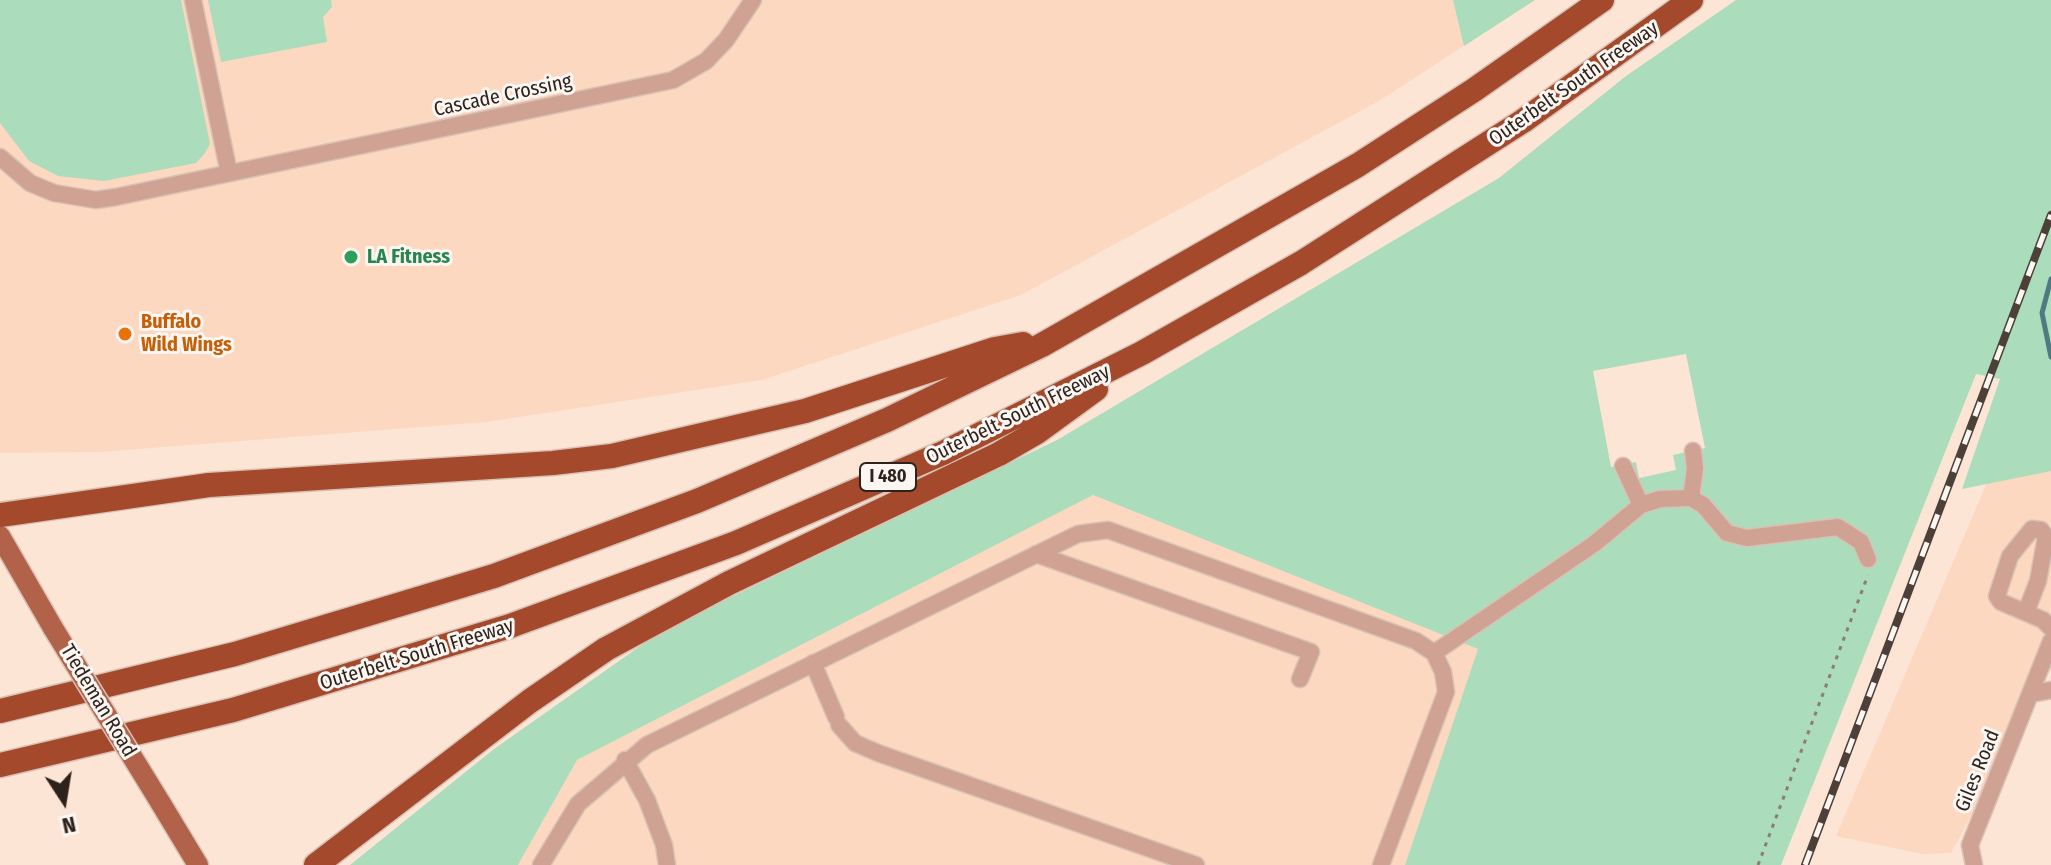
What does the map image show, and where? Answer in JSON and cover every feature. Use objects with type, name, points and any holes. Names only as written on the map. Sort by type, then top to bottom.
[{"type":"highway","name":"I 480","points":[[0,711],[248,651],[494,576],[605,537],[791,462],[1042,345],[1358,165],[1474,90],[1602,0]]},
{"type":"highway","name":"Outerbelt South Freeway","points":[[0,765],[154,730],[323,684],[483,635],[736,543],[943,453],[1142,353],[1301,263],[1432,183],[1691,0]]},
{"type":"highway","points":[[0,515],[209,485],[553,463],[612,456],[805,411],[995,349],[1042,345]]},
{"type":"highway","points":[[316,865],[553,685],[606,649],[716,589],[999,454],[1063,415],[1142,353]]},
{"type":"main road","name":"Tiedeman Road","points":[[0,536],[198,865]]},
{"type":"street","points":[[193,0],[229,173]]},
{"type":"street","name":"Cascade Crossing","points":[[0,157],[30,183],[54,193],[96,200],[229,173],[673,80],[706,61],[726,40],[753,0]]},
{"type":"street","points":[[1691,498],[1695,468],[1693,451]]},
{"type":"street","points":[[1623,466],[1641,505]]},
{"type":"street","points":[[1434,653],[1594,544],[1641,505],[1660,499],[1691,498],[1703,505],[1727,533],[1747,538],[1838,527],[1861,542],[1868,559]]},
{"type":"street","points":[[2026,612],[2038,581],[2046,537],[2041,530],[2032,529],[2010,556],[1997,596],[2001,602],[2026,612],[2051,628]]},
{"type":"street","points":[[541,865],[578,804],[625,760],[647,745],[1078,534],[1108,530],[1416,641],[1434,653],[1443,672],[1446,692],[1381,865]]},
{"type":"street","points":[[1036,554],[1311,652],[1300,679]]},
{"type":"street","name":"Giles Road","points":[[1974,865],[1970,845],[2051,641]]},
{"type":"street","points":[[813,663],[838,721],[855,743],[1196,865]]},
{"type":"street","points":[[2031,694],[2051,690]]},
{"type":"street","points":[[625,760],[647,800],[664,845],[667,865]]},
{"type":"path","points":[[1758,865],[1864,593],[1868,559]]},
{"type":"shaded area","points":[[0,0],[1535,0],[1379,101],[1021,295],[762,380],[486,422],[100,452],[0,453]]},
{"type":"shaded area","points":[[2051,383],[2051,670],[1951,853],[1922,854],[1836,836],[2029,384]]},
{"type":"shaded area","points":[[1093,495],[1479,649],[1405,865],[518,865],[577,760]]},
{"type":"green space","points":[[0,0],[181,0],[210,144],[205,153],[196,163],[104,181],[58,176],[29,161],[0,123]]},
{"type":"green space","points":[[208,0],[331,0],[332,7],[323,17],[327,42],[221,62]]},
{"type":"green space","points":[[1453,0],[1535,0],[1464,46]]},
{"type":"green space","points":[[1736,0],[2051,0],[2051,471],[1962,489],[2000,379],[1976,374],[1781,865],[1405,865],[1478,649],[1093,495],[577,760],[518,865],[350,865],[494,749],[663,630],[1057,440],[1499,178],[1626,76]],"holes":[[[1686,354],[1705,448],[1673,455],[1676,470],[1639,478],[1636,462],[1611,467],[1593,371]]]},
{"type":"waterway","points":[[2051,279],[2042,313],[2051,357]]},
{"type":"railway","points":[[1805,865],[2051,215]]},
{"type":"place","name":"LA Fitness","points":[[351,257]]},
{"type":"place","name":"Buffalo Wild Wings","points":[[125,334]]}]
